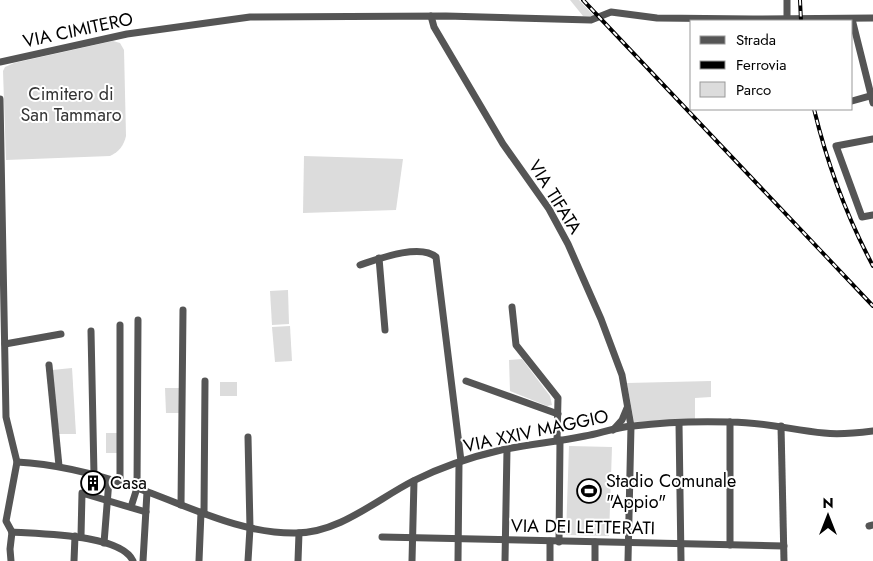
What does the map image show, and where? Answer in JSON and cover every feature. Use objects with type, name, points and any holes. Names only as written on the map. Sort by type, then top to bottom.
[{"type":"street","points":[[787,18],[788,0]]},
{"type":"street","name":"VIA CIMITERO","points":[[0,62],[127,34],[233,18],[282,16],[431,16],[591,20],[611,12],[656,18],[873,18]]},
{"type":"street","name":"VIA TIFATA","points":[[431,16],[434,27],[503,144],[548,209],[568,244],[601,319],[622,376],[631,426],[628,561]]},
{"type":"street","points":[[853,22],[873,104]]},
{"type":"street","points":[[853,101],[872,95]]},
{"type":"street","points":[[0,99],[5,344],[3,416],[16,462],[3,521],[12,532],[11,561]]},
{"type":"street","points":[[873,138],[836,146],[862,217],[873,215]]},
{"type":"street","points":[[360,265],[400,253],[427,252],[436,257],[460,462],[458,561]]},
{"type":"street","points":[[379,258],[385,330]]},
{"type":"street","points":[[512,307],[516,345],[558,398],[559,542]]},
{"type":"street","points":[[181,505],[183,310]]},
{"type":"street","points":[[131,507],[137,488],[138,320]]},
{"type":"street","points":[[120,325],[120,483]]},
{"type":"street","points":[[91,331],[94,475]]},
{"type":"street","points":[[5,344],[61,334]]},
{"type":"street","points":[[49,365],[59,466]]},
{"type":"street","points":[[466,381],[558,414]]},
{"type":"street","points":[[199,561],[203,513],[205,382]]},
{"type":"street","points":[[613,430],[622,420],[627,405]]},
{"type":"street","points":[[730,422],[730,545]]},
{"type":"street","name":"VIA XXIV MAGGIO","points":[[16,462],[59,466],[94,475],[137,488],[203,513],[250,528],[271,533],[299,533],[344,521],[414,481],[460,462],[507,449],[631,426],[730,422],[785,426],[824,433],[843,434],[873,431]]},
{"type":"street","points":[[679,423],[681,561]]},
{"type":"street","points":[[784,561],[785,426]]},
{"type":"street","points":[[248,437],[250,528],[248,561]]},
{"type":"street","points":[[505,561],[507,449]]},
{"type":"street","points":[[104,543],[109,480]]},
{"type":"street","points":[[412,561],[414,481]]},
{"type":"street","points":[[143,561],[148,492]]},
{"type":"street","points":[[74,561],[82,493],[146,512]]},
{"type":"street","points":[[12,532],[78,536],[104,543],[126,552],[133,561]]},
{"type":"street","points":[[298,561],[299,533]]},
{"type":"street","name":"VIA DEI LETTERATI","points":[[382,538],[784,546]]},
{"type":"street","points":[[550,542],[550,561]]},
{"type":"street","points":[[595,542],[595,561]]},
{"type":"green space","points":[[570,0],[579,0],[594,16],[583,16]]},
{"type":"green space","name":"Cimitero di San Tammaro","points":[[113,41],[120,43],[124,50],[126,136],[118,150],[110,156],[6,160],[3,71],[5,67],[14,63]]},
{"type":"green space","points":[[304,156],[403,159],[396,210],[303,213]]},
{"type":"green space","points":[[288,290],[289,324],[272,325],[270,291]]},
{"type":"green space","points":[[290,326],[292,361],[275,362],[272,327]]},
{"type":"green space","points":[[522,359],[550,396],[552,405],[547,406],[510,391],[509,360]]},
{"type":"green space","points":[[72,368],[76,434],[59,434],[52,370]]},
{"type":"green space","points":[[711,381],[711,397],[695,398],[695,419],[634,422],[627,383]]},
{"type":"green space","points":[[220,382],[237,382],[237,396],[220,396]]},
{"type":"green space","points":[[165,388],[179,388],[179,413],[166,413]]},
{"type":"green space","points":[[106,433],[118,433],[119,453],[106,453]]},
{"type":"green space","name":"Stadio Comunale \"Appio\"","points":[[569,446],[612,447],[609,536],[566,535]]},
{"type":"railway","points":[[583,0],[873,306]]},
{"type":"railway","points":[[800,0],[801,20]]},
{"type":"railway","points":[[814,110],[839,189],[873,266]]},
{"type":"place","name":"Casa","points":[[93,483]]},
{"type":"place","name":"Stadio Comunale \"Appio\"","points":[[589,491]]}]
